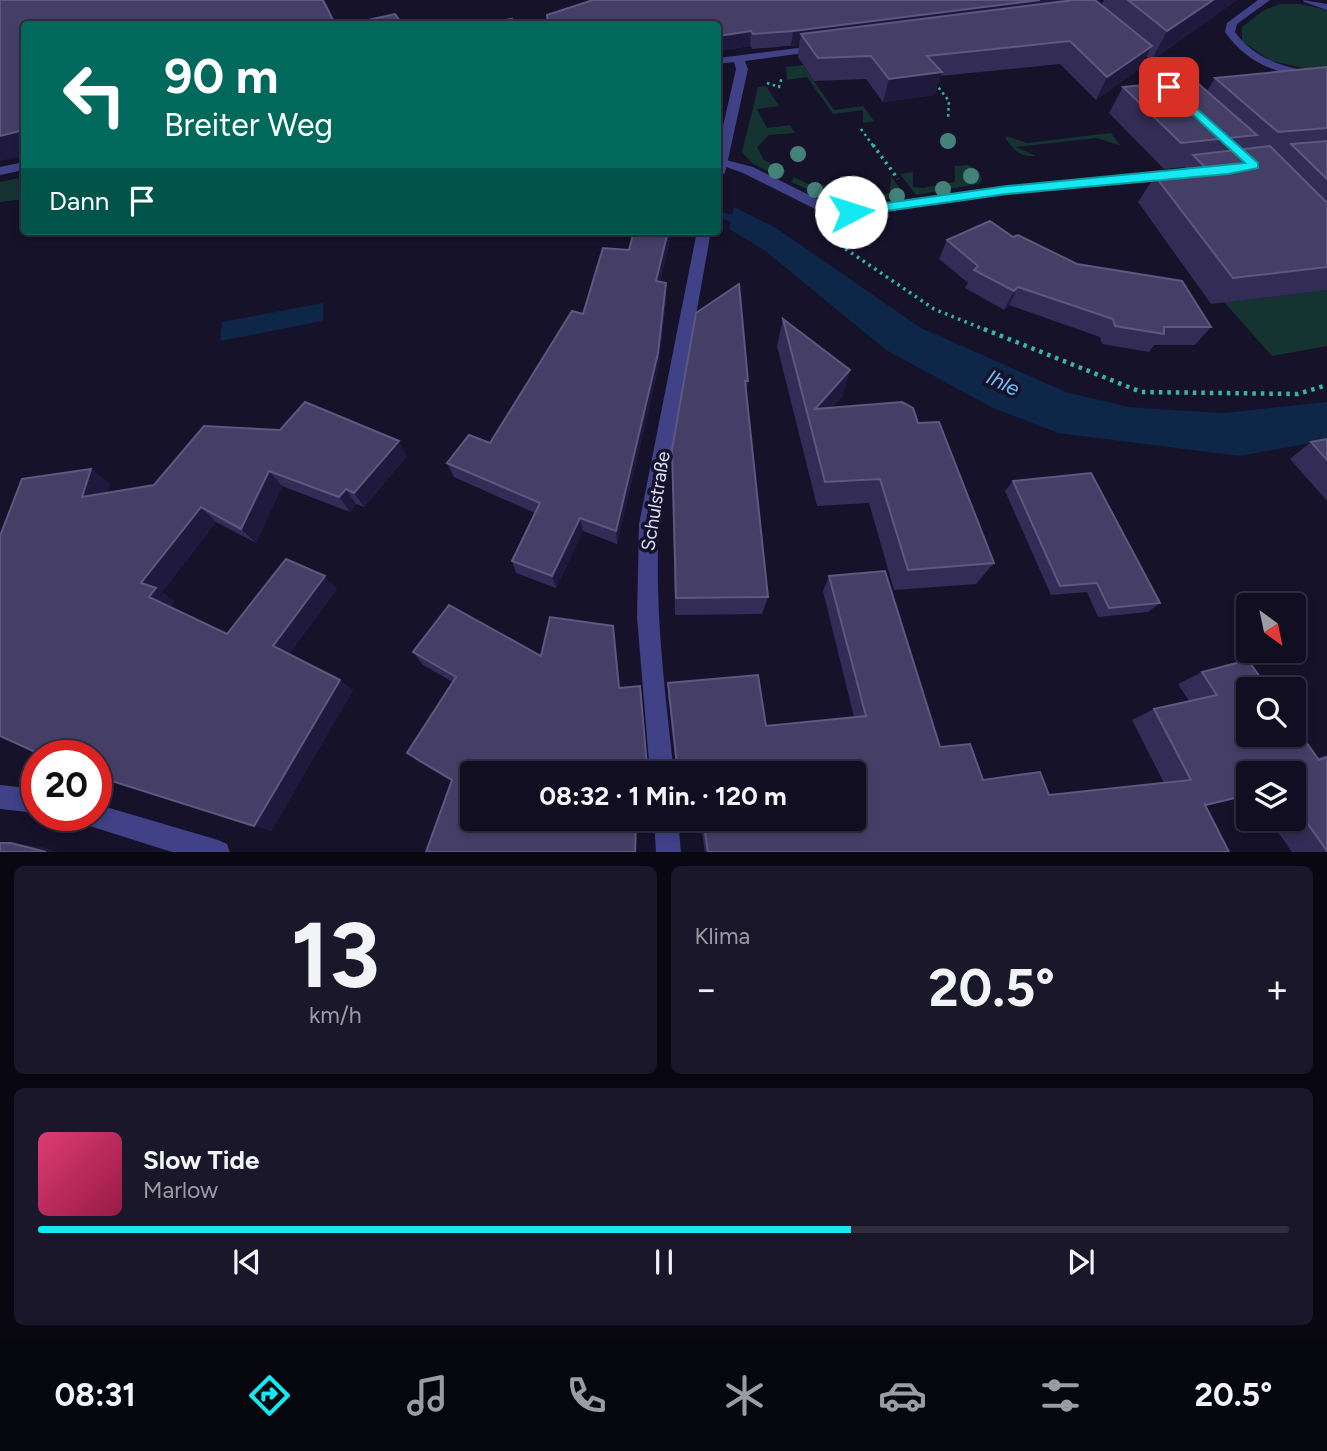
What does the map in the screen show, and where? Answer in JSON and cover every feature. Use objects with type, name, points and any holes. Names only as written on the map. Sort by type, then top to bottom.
[{"type":"street","points":[[1265,0],[1232,23],[1230,32],[1235,41],[1282,71],[1327,76]]},
{"type":"street","points":[[1308,0],[1327,7]]},
{"type":"street","points":[[1113,35],[1187,104]]},
{"type":"street","points":[[721,61],[834,46]]},
{"type":"street","points":[[721,158],[742,69],[738,58]]},
{"type":"street","points":[[0,171],[21,167]]},
{"type":"street","points":[[721,167],[748,170],[822,207],[837,211],[865,212],[1007,190],[1216,172]]},
{"type":"street","name":"Schulstraße","points":[[661,761],[645,564],[652,511],[703,235]]},
{"type":"street","points":[[0,797],[21,799]]},
{"type":"street","points":[[112,821],[218,852]]},
{"type":"street","points":[[667,831],[669,852]]},
{"type":"path","points":[[932,80],[949,101],[948,120]]},
{"type":"path","points":[[861,129],[917,205]]},
{"type":"path","points":[[820,232],[934,309],[1141,391],[1298,394],[1327,385]]},
{"type":"green space","points":[[1280,4],[1300,4],[1327,10],[1327,73],[1271,61],[1242,41],[1242,27],[1264,10]]},
{"type":"green space","points":[[803,65],[834,110],[863,106],[874,121],[863,123],[863,110],[833,114],[807,77],[787,80],[786,67]]},
{"type":"green space","points":[[766,86],[779,106],[757,109],[767,128],[790,125],[795,133],[769,135],[757,147],[764,160],[786,171],[780,178],[752,163],[742,152],[758,87]]},
{"type":"green space","points":[[1111,133],[1121,146],[1097,138],[1016,147],[1036,156],[1018,152],[1006,139],[1006,136],[1027,143]]},
{"type":"green space","points":[[968,165],[979,171],[982,180],[978,184],[916,195],[900,174],[913,172],[913,187],[923,188],[955,182],[955,166]]},
{"type":"green space","points":[[891,176],[906,197],[848,203],[832,200],[791,182],[794,177],[808,184],[833,185],[833,198],[842,201],[890,193]]},
{"type":"green space","points":[[21,178],[21,199],[0,202],[0,182]]},
{"type":"green space","points":[[1327,290],[1327,346],[1272,356],[1224,302]]},
{"type":"water","points":[[734,207],[776,228],[921,328],[1066,392],[1128,407],[1223,413],[1327,402],[1327,440],[1240,456],[1058,433],[993,408],[886,350],[764,250],[729,229]]},
{"type":"water","points":[[323,303],[323,321],[220,341],[222,322]]},
{"type":"building","points":[[0,0],[323,0],[334,21],[21,21],[21,131],[0,136]]},
{"type":"building","points":[[593,0],[1040,0],[793,31],[753,34],[751,31],[721,36],[721,21],[548,21],[547,15]]},
{"type":"building","points":[[1074,0],[1095,0],[1152,46],[1107,77],[1070,41],[927,56],[942,72],[889,79],[871,56],[818,58],[801,34]]},
{"type":"building","points":[[1128,0],[1213,0],[1167,31]]},
{"type":"building","points":[[395,14],[400,21],[364,21]]},
{"type":"building","points":[[1327,67],[1327,128],[1278,132],[1215,78]]},
{"type":"building","points":[[1194,80],[1257,135],[1181,143],[1123,87]]},
{"type":"building","points":[[1327,141],[1327,179],[1291,144]]},
{"type":"building","points":[[1270,146],[1327,203],[1327,267],[1233,278],[1155,176],[1212,174],[1193,155]]},
{"type":"building","points":[[990,221],[1013,237],[1018,235],[1077,264],[1182,281],[1211,327],[1164,327],[1164,334],[1115,326],[1113,319],[1018,287],[1014,291],[974,270],[978,266],[947,240]]},
{"type":"building","points":[[633,235],[667,235],[656,281],[666,283],[658,353],[616,531],[580,518],[552,576],[512,561],[540,503],[447,463],[469,435],[490,443],[572,311],[583,314],[603,248],[629,250]]},
{"type":"building","points":[[739,284],[748,381],[745,381],[768,597],[676,598],[672,449],[696,313]]},
{"type":"building","points":[[783,319],[850,370],[815,409],[902,402],[913,408],[918,423],[939,422],[994,563],[908,570],[880,479],[825,482]]},
{"type":"building","points":[[305,402],[399,441],[354,493],[346,489],[339,497],[269,471],[241,529],[201,507],[141,583],[156,588],[149,597],[227,634],[286,559],[325,576],[273,646],[340,680],[254,826],[112,781],[112,740],[21,740],[21,746],[0,736],[0,536],[22,479],[91,469],[82,497],[154,485],[204,426],[280,430]]},
{"type":"building","points":[[1327,439],[1327,460],[1311,442]]},
{"type":"building","points":[[1091,473],[1160,603],[1109,608],[1097,583],[1060,586],[1013,481]]},
{"type":"building","points":[[885,571],[940,747],[970,744],[983,780],[1040,772],[1049,795],[1191,780],[1154,709],[1217,695],[1202,672],[1236,663],[1250,663],[1260,677],[1236,677],[1236,747],[1306,747],[1306,742],[1319,760],[1327,757],[1327,851],[1306,821],[1306,761],[1236,761],[1236,798],[1205,805],[1229,852],[708,852],[705,831],[866,831],[866,761],[677,761],[668,683],[758,675],[766,726],[866,716],[829,576]]},
{"type":"building","points":[[449,605],[541,656],[550,617],[613,626],[619,688],[640,686],[647,761],[460,761],[460,831],[636,831],[635,852],[426,852],[452,780],[407,753],[456,677],[413,652]]},
{"type":"building","points":[[0,843],[11,843],[46,852],[0,852]]},
{"type":"waterway","name":"Ihle","points":[[721,214],[749,225]]},
{"type":"route","points":[[851,212],[917,205],[1007,190],[1228,170],[1254,165],[1169,87]]}]
